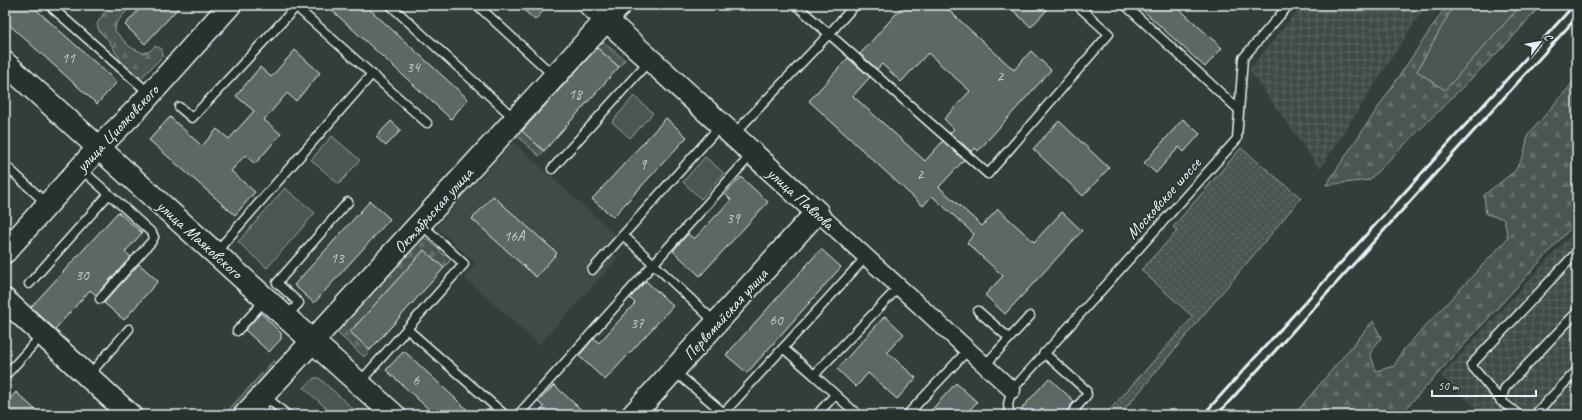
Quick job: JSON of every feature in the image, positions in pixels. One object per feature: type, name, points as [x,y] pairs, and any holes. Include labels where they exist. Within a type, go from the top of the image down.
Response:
[{"type":"street","name":"улица Циолковского","points":[[5,252],[99,147],[150,94],[230,5]]},
{"type":"street","name":"улица Павлова","points":[[590,5],[613,13],[650,60],[1012,390]]},
{"type":"street","name":"Октябрьская улица","points":[[245,415],[613,13]]},
{"type":"street","name":"улица Маяковского","points":[[5,63],[394,415]]},
{"type":"street","name":"Первомайская улица","points":[[633,415],[817,212]]},
{"type":"street","points":[[5,300],[130,415]]},
{"type":"lane","points":[[49,5],[150,94]]},
{"type":"lane","points":[[390,5],[515,119]]},
{"type":"lane","points":[[477,5],[554,76]]},
{"type":"lane","points":[[796,5],[988,174],[1109,34],[1077,5]]},
{"type":"lane","points":[[592,270],[623,235],[727,130],[829,34],[856,5]]},
{"type":"lane","points":[[1125,5],[1239,110]]},
{"type":"lane","name":"Московское шоссе","points":[[1012,390],[1237,139],[1243,58],[1288,5]]},
{"type":"lane","points":[[179,107],[192,118],[295,6],[427,124]]},
{"type":"lane","points":[[552,169],[650,60]]},
{"type":"lane","points":[[216,253],[372,74]]},
{"type":"lane","points":[[518,415],[752,154]]},
{"type":"lane","points":[[5,165],[48,204]]},
{"type":"lane","points":[[80,168],[152,233],[154,237],[100,299]]},
{"type":"lane","points":[[29,284],[109,194]]},
{"type":"lane","points":[[286,317],[298,303],[276,283],[348,202]]},
{"type":"lane","points":[[359,382],[464,264],[421,224]]},
{"type":"lane","points":[[623,235],[716,323]]},
{"type":"lane","points":[[1519,415],[1501,401],[1471,365],[1577,252]]},
{"type":"lane","points":[[674,370],[723,414],[866,257]]},
{"type":"lane","points":[[814,375],[899,287]]},
{"type":"lane","points":[[237,331],[266,298]]},
{"type":"lane","points":[[978,311],[1009,338]]},
{"type":"lane","points":[[1501,401],[1505,388],[1577,312]]},
{"type":"lane","points":[[985,365],[1030,316]]},
{"type":"lane","points":[[88,377],[129,329]]},
{"type":"lane","points":[[406,329],[505,415]]},
{"type":"lane","points":[[5,376],[42,335]]},
{"type":"lane","points":[[783,348],[858,415]]},
{"type":"lane","points":[[907,415],[968,350]]},
{"type":"lane","points":[[1044,353],[1087,392],[1087,395],[1070,415]]},
{"type":"lane","points":[[1538,415],[1538,412],[1577,370]]},
{"type":"lane","points":[[1012,390],[1008,404],[1009,412],[1012,415]]},
{"type":"lane","points":[[263,395],[287,415]]},
{"type":"lane","points":[[820,411],[835,395]]},
{"type":"shaded area","points":[[1302,5],[1426,5],[1320,169],[1249,70]]},
{"type":"shaded area","points":[[513,142],[617,236],[607,248],[618,258],[539,345],[464,277],[476,263],[436,227]]},
{"type":"shaded area","points":[[1577,228],[1577,400],[1564,415],[1484,415],[1441,376]]},
{"type":"green space","points":[[109,5],[132,5],[116,23],[115,31],[130,47],[143,53],[150,51],[155,46],[162,49],[163,56],[142,77],[135,76],[124,66],[109,41],[99,31],[97,24]]},
{"type":"green space","points":[[1447,5],[1454,5],[1417,71],[1445,90],[1521,5],[1541,5],[1512,38],[1369,180],[1326,185]]},
{"type":"green space","points":[[1454,5],[1521,5],[1445,90],[1417,71]]},
{"type":"green space","points":[[599,39],[625,60],[619,67],[597,48],[523,131],[544,151],[539,156],[513,132]]},
{"type":"green space","points":[[1577,78],[1577,221],[1400,415],[1294,415],[1373,321],[1381,338],[1370,353],[1376,371],[1394,366],[1404,349],[1508,238],[1504,219],[1486,214],[1484,195],[1515,171],[1524,154],[1528,135]]},
{"type":"green space","points":[[634,96],[653,113],[630,138],[612,122]]},
{"type":"green space","points":[[332,136],[360,160],[339,184],[311,160]]},
{"type":"green space","points":[[1241,148],[1301,198],[1120,415],[1112,415],[1108,412],[1193,317],[1141,270],[1177,231],[1173,227]]},
{"type":"green space","points":[[705,157],[724,173],[701,199],[683,182]]},
{"type":"green space","points":[[285,188],[315,213],[267,268],[238,242]]},
{"type":"green space","points":[[421,236],[430,241],[450,261],[364,357],[333,329]]},
{"type":"green space","points":[[274,360],[276,370],[236,415],[224,415]]},
{"type":"green space","points":[[314,378],[319,378],[360,415],[334,415],[304,388]]},
{"type":"building","points":[[5,5],[31,5],[117,82],[97,104],[5,21]]},
{"type":"building","points":[[143,5],[181,5],[145,44],[125,25]]},
{"type":"building","points":[[326,5],[365,5],[468,99],[451,119]]},
{"type":"building","points":[[518,5],[549,5],[535,20]]},
{"type":"building","points":[[904,5],[943,5],[1014,70],[1031,51],[1051,70],[978,151],[975,148],[972,152],[950,133],[954,129],[944,119],[970,91],[928,53],[901,82],[882,64],[877,69],[860,54]]},
{"type":"building","points":[[1007,5],[1041,5],[1047,10],[1031,27]]},
{"type":"building","points":[[1137,5],[1175,5],[1222,48],[1205,67]]},
{"type":"building","points":[[597,48],[619,67],[544,151],[522,131]]},
{"type":"building","points":[[295,50],[320,73],[296,101],[287,93],[264,120],[281,134],[255,164],[245,155],[231,171],[255,192],[235,215],[149,140],[170,117],[202,146],[217,129],[229,139],[254,111],[236,96],[260,67],[271,77]]},
{"type":"building","points":[[848,58],[870,77],[853,96],[925,161],[943,141],[964,160],[939,187],[982,226],[998,209],[1034,242],[1062,212],[1082,231],[1005,314],[985,295],[1003,276],[967,243],[974,234],[932,196],[923,206],[809,101]]},
{"type":"building","points":[[666,118],[687,137],[613,217],[592,199]]},
{"type":"building","points":[[1183,119],[1200,134],[1184,152],[1179,147],[1156,173],[1144,163]]},
{"type":"building","points":[[391,121],[401,130],[386,146],[376,137]]},
{"type":"building","points":[[1059,121],[1109,168],[1083,196],[1033,149]]},
{"type":"building","points":[[741,177],[768,202],[700,276],[673,251],[688,234],[694,239],[731,200],[725,194]]},
{"type":"building","points":[[493,196],[557,253],[536,277],[472,219]]},
{"type":"building","points":[[370,201],[390,219],[314,303],[294,285]]},
{"type":"building","points":[[118,212],[142,233],[125,252],[131,257],[96,295],[90,290],[55,329],[31,307]]},
{"type":"building","points":[[821,249],[841,267],[747,373],[726,355]]},
{"type":"building","points":[[424,250],[444,268],[370,350],[350,332]]},
{"type":"building","points":[[139,264],[158,281],[124,320],[104,303]]},
{"type":"building","points":[[646,281],[673,306],[605,380],[579,356],[594,338],[599,343],[635,303],[630,298]]},
{"type":"building","points":[[261,313],[281,333],[281,339],[269,352],[245,330]]},
{"type":"building","points":[[885,316],[904,334],[887,352],[916,378],[897,399],[868,373],[856,387],[837,369]]},
{"type":"building","points":[[404,351],[473,415],[435,415],[386,370]]},
{"type":"building","points":[[1049,378],[1074,401],[1065,415],[1030,415],[1022,408]]},
{"type":"building","points":[[956,383],[977,402],[965,415],[927,415]]},
{"type":"building","points":[[554,385],[587,415],[537,415],[544,407],[538,402]]},
{"type":"building","points":[[16,392],[41,415],[5,415],[5,404]]},
{"type":"railway","points":[[1203,415],[1574,5]]},
{"type":"railway","points":[[1217,415],[1577,17]]}]
